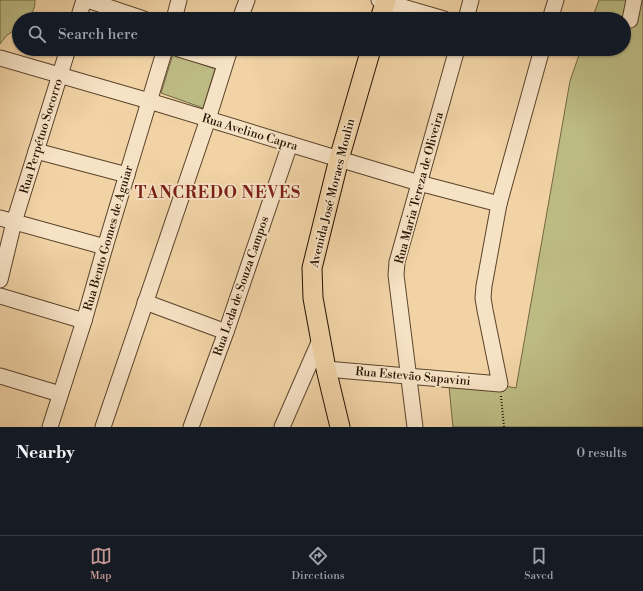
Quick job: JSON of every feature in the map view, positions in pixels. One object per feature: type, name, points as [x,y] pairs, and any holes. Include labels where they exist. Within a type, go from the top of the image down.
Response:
[{"type":"main road","name":"Avenida José Moraes Moulin","points":[[340,427],[320,340],[313,298],[312,268],[339,159],[369,56]]},
{"type":"street","points":[[80,12],[84,0]]},
{"type":"street","points":[[87,0],[123,12]]},
{"type":"street","points":[[176,12],[179,0]]},
{"type":"street","points":[[243,12],[247,0]]},
{"type":"street","points":[[468,12],[471,0]]},
{"type":"street","points":[[552,12],[556,0]]},
{"type":"street","points":[[631,15],[634,0]]},
{"type":"street","points":[[383,5],[414,12]]},
{"type":"street","name":"Rua Perpétuo Socorro","points":[[0,280],[7,220],[36,151],[66,56]]},
{"type":"street","name":"Rua Bento Gomes de Aguiar","points":[[50,427],[84,321],[162,56]]},
{"type":"street","points":[[202,56],[225,63]]},
{"type":"street","points":[[103,427],[208,119],[228,56]]},
{"type":"street","name":"Rua Maria Tereza de Oliveira","points":[[415,427],[396,275],[397,262],[455,56]]},
{"type":"street","points":[[500,384],[483,298],[484,286],[499,204],[540,56]]},
{"type":"street","name":"Rua Avelino Capra","points":[[0,58],[419,183],[499,204]]},
{"type":"street","name":"Rua Leda de Souza Campos","points":[[191,427],[226,332],[290,144]]},
{"type":"street","points":[[36,151],[127,175]]},
{"type":"street","points":[[7,220],[105,247]]},
{"type":"street","points":[[0,296],[84,321]]},
{"type":"street","points":[[145,302],[226,332]]},
{"type":"street","points":[[282,427],[320,340]]},
{"type":"street","name":"Rua Estevão Sapavini","points":[[326,369],[500,384]]},
{"type":"street","points":[[0,376],[60,394]]},
{"type":"path","points":[[500,384],[504,427]]},
{"type":"shaded area","points":[[0,0],[35,0],[33,12],[12,12],[12,32],[6,36],[0,44]]},
{"type":"shaded area","points":[[599,0],[643,0],[643,427],[453,427],[448,376],[516,388],[570,81],[579,56],[631,56],[631,12],[595,12]]},
{"type":"shaded area","points":[[172,56],[179,56],[215,69],[203,108],[161,93]]},
{"type":"district","name":"TANCREDO NEVES","points":[[218,192]]}]
